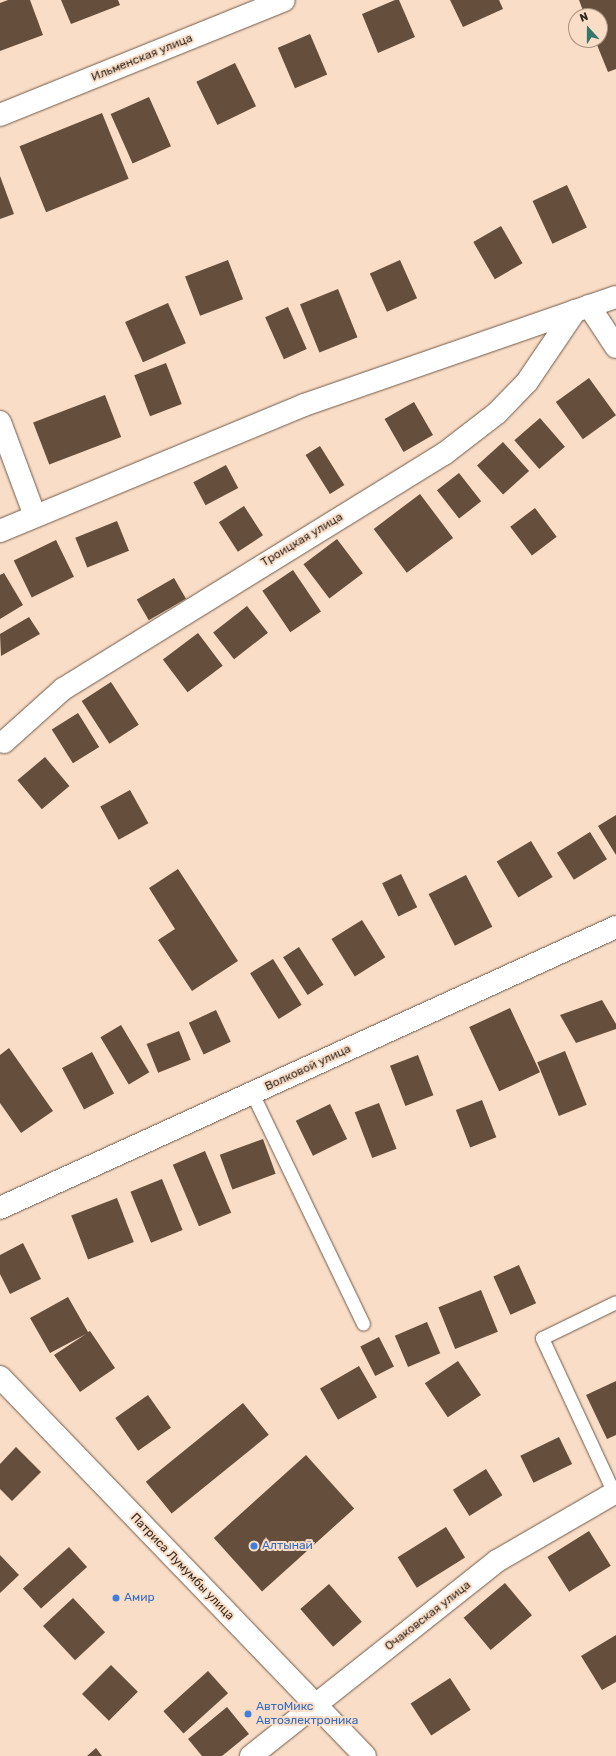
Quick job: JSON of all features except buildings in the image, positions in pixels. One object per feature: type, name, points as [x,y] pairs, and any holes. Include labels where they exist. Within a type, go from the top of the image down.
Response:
[{"type":"street","name":"Ильменская улица","points":[[0,115],[284,0]]},
{"type":"street","points":[[0,531],[304,405],[616,297]]},
{"type":"street","points":[[582,309],[616,347]]},
{"type":"street","name":"Троицкая улица","points":[[4,742],[63,690],[444,454],[497,413],[527,382],[582,309]]},
{"type":"street","points":[[0,422],[35,516]]},
{"type":"street","name":"Волковой улица","points":[[0,1208],[616,927]]},
{"type":"street","name":"Патриса Лумумбы улица","points":[[0,1377],[314,1705],[365,1756]]},
{"type":"street","name":"Очаковская улица","points":[[251,1756],[497,1561],[615,1492]]},
{"type":"lane","points":[[252,1093],[363,1324]]},
{"type":"lane","points":[[615,1492],[542,1338],[616,1302]]},
{"type":"place","name":"Алтынай","points":[[254,1546]]},
{"type":"place","name":"Амир","points":[[116,1598]]},
{"type":"place","name":"АвтоМикс Автоэлектроника","points":[[248,1714]]}]
